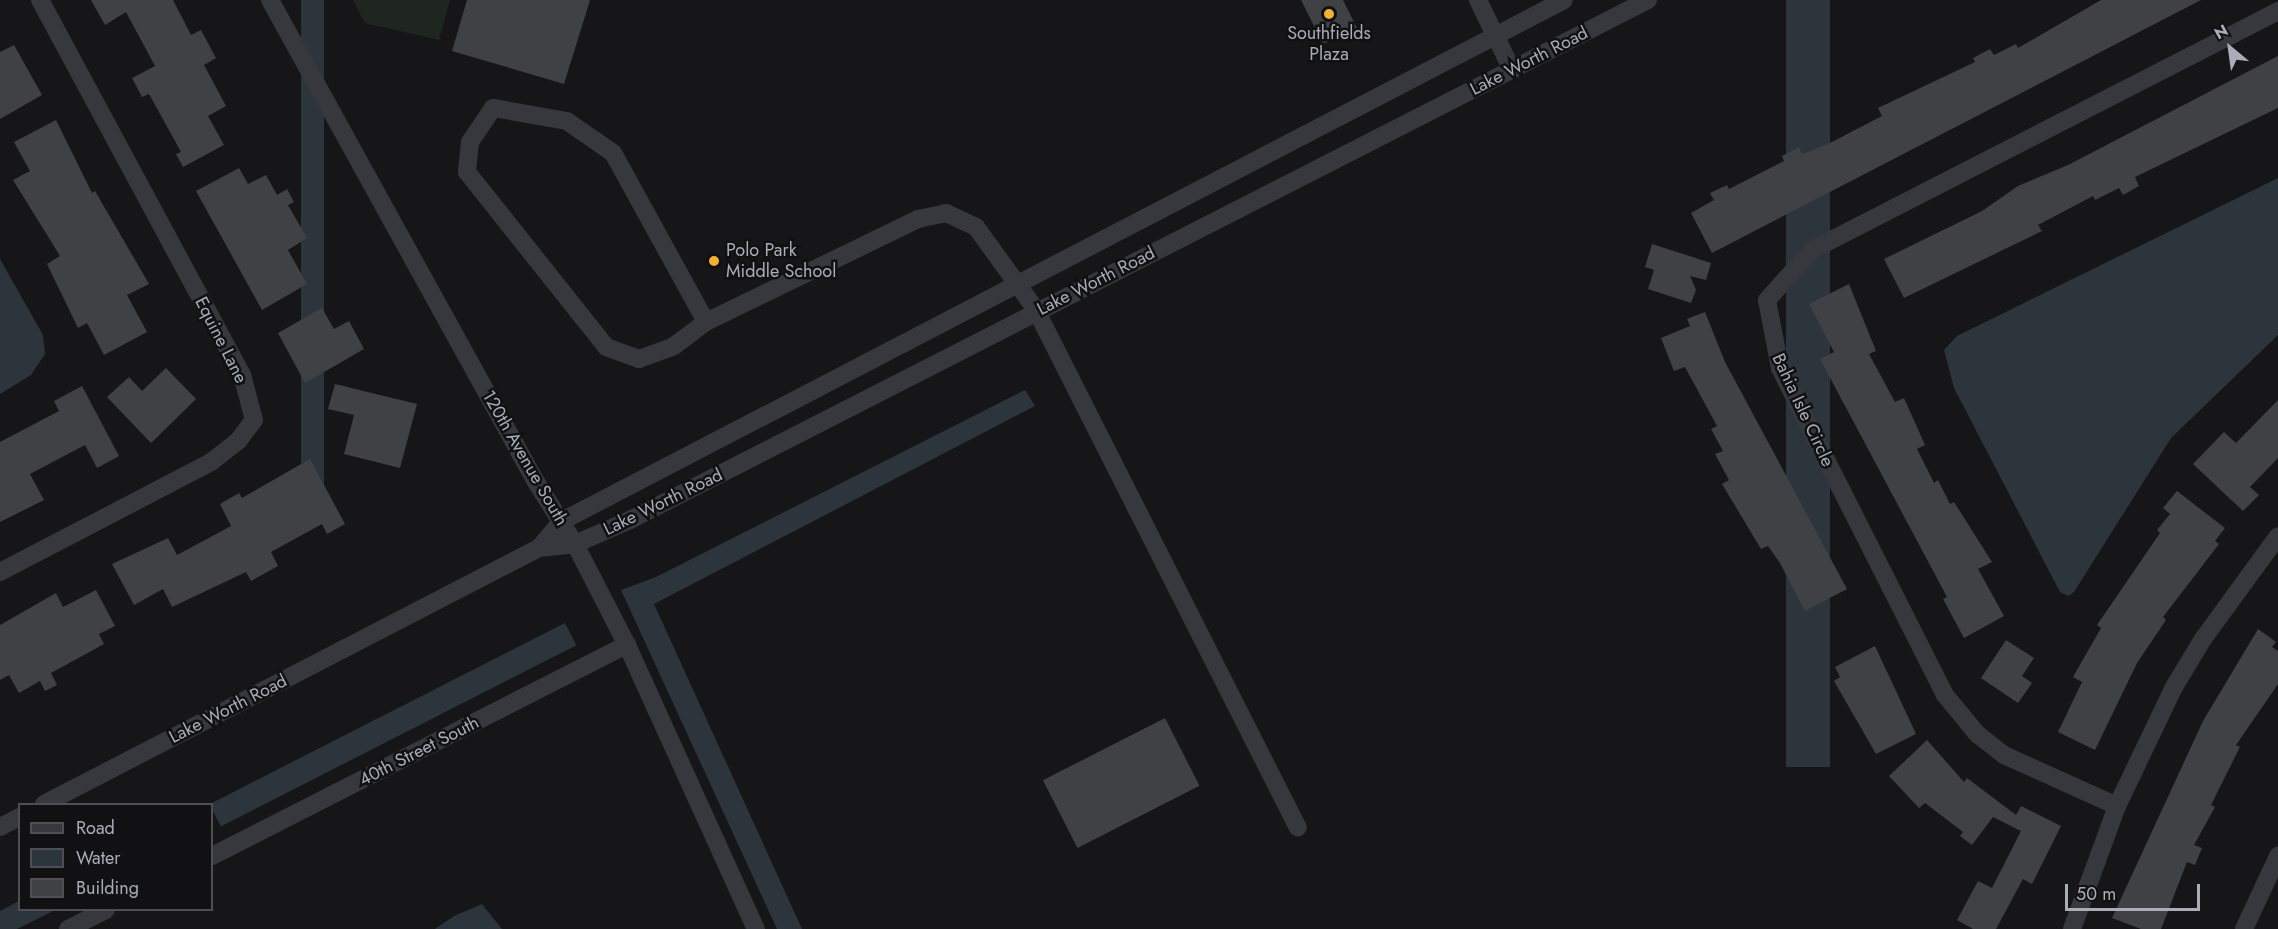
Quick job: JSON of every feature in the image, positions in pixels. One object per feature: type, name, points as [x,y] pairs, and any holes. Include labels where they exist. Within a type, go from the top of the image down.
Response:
[{"type":"street","name":"Equine Lane","points":[[0,572],[211,462],[238,441],[254,420],[242,375],[40,0]]},
{"type":"street","name":"120th Avenue South","points":[[270,0],[575,544],[627,645],[756,929]]},
{"type":"street","points":[[1478,0],[1512,70]]},
{"type":"street","name":"Lake Worth Road","points":[[539,548],[562,521],[1564,0]]},
{"type":"street","name":"Lake Worth Road","points":[[46,803],[539,548],[575,544],[1648,0]]},
{"type":"street","name":"Bahia Isle Circle","points":[[2117,806],[2004,755],[1978,735],[1945,695],[1780,369],[1767,300],[1812,250],[2278,11]]},
{"type":"street","points":[[706,322],[613,153],[567,121],[494,108],[470,142],[467,172],[606,347],[639,359],[675,346],[706,322],[918,219],[946,213],[976,227],[1020,282],[1036,310],[1298,828]]},
{"type":"street","points":[[2072,929],[2117,806],[2174,687],[2272,557],[2278,536]]},
{"type":"street","name":"40th Street South","points":[[213,855],[627,645]]},
{"type":"street","points":[[0,827],[18,818]]},
{"type":"street","points":[[2244,929],[2278,856]]},
{"type":"street","points":[[68,929],[102,911]]},
{"type":"shaded area","points":[[353,0],[450,0],[439,40],[365,23]]},
{"type":"water","points":[[301,0],[324,0],[324,518],[301,518]]},
{"type":"water","points":[[1786,0],[1830,0],[1830,767],[1786,767]]},
{"type":"water","points":[[2278,178],[2278,335],[2171,438],[2074,592],[2068,596],[2060,592],[1954,388],[1944,350],[1957,336]]},
{"type":"water","points":[[0,259],[43,335],[45,354],[31,375],[0,394]]},
{"type":"water","points":[[1025,390],[1035,406],[654,604],[802,929],[777,929],[621,590],[656,577]]},
{"type":"water","points":[[565,623],[576,645],[221,826],[213,811],[212,803]]},
{"type":"water","points":[[18,902],[18,911],[53,911],[17,929],[0,929],[0,911]]},
{"type":"water","points":[[482,904],[502,929],[435,929],[454,916]]},
{"type":"building","points":[[91,0],[173,0],[191,35],[201,30],[216,58],[204,65],[226,106],[208,116],[224,145],[183,167],[176,154],[181,152],[149,94],[142,97],[132,78],[155,66],[126,12],[105,25]]},
{"type":"building","points":[[467,0],[590,0],[564,84],[452,51]]},
{"type":"building","name":"Southfields Plaza","points":[[1301,0],[1343,0],[1357,28],[1323,44]]},
{"type":"building","points":[[2101,0],[2201,0],[1712,253],[1691,213],[1714,200],[1710,193],[1727,185],[1729,189],[1784,161],[1782,156],[1799,147],[1802,154],[1826,145],[1882,116],[1878,108],[1975,62],[1973,58],[1990,49],[1994,55],[2016,44],[2018,48]]},
{"type":"building","points":[[14,45],[42,95],[0,119],[0,52]]},
{"type":"building","points":[[2278,56],[2278,108],[2135,177],[2139,186],[2123,195],[2119,188],[2095,200],[2093,196],[2038,225],[2042,231],[1904,298],[1884,259],[1982,211],[2018,186],[2068,165]]},
{"type":"building","points":[[56,120],[92,193],[95,191],[149,284],[127,295],[147,332],[104,355],[87,323],[78,328],[47,264],[60,256],[13,180],[30,171],[14,142]]},
{"type":"building","points":[[239,168],[248,184],[266,175],[277,195],[287,189],[294,202],[288,205],[307,238],[288,250],[307,284],[262,310],[196,191]]},
{"type":"building","points":[[1652,244],[1711,263],[1706,280],[1690,276],[1696,290],[1691,303],[1648,289],[1654,270],[1645,267]]},
{"type":"building","points":[[1849,284],[1876,351],[1869,354],[1895,402],[1904,398],[1925,445],[1917,449],[1934,483],[1938,480],[1950,504],[1954,502],[1992,562],[1978,569],[2004,616],[1964,638],[1943,599],[1947,597],[1820,359],[1834,352],[1809,304]]},
{"type":"building","points":[[322,308],[334,329],[349,321],[364,349],[305,383],[278,333]]},
{"type":"building","points":[[1705,312],[1725,362],[1847,589],[1805,611],[1780,563],[1768,546],[1761,549],[1722,484],[1729,480],[1715,454],[1723,451],[1711,429],[1717,426],[1685,367],[1674,371],[1661,338],[1690,326],[1687,319]]},
{"type":"building","points":[[166,368],[196,399],[151,443],[107,397],[129,377],[142,391]]},
{"type":"building","points":[[335,384],[417,404],[400,468],[344,454],[354,415],[328,409]]},
{"type":"building","points":[[82,386],[119,456],[97,468],[85,445],[30,474],[44,500],[0,522],[0,442],[59,411],[54,401]]},
{"type":"building","points":[[2278,400],[2278,458],[2250,487],[2259,495],[2243,511],[2193,464],[2224,432],[2236,443]]},
{"type":"building","points":[[310,459],[345,524],[327,534],[322,524],[271,552],[278,566],[251,581],[246,572],[172,607],[163,589],[134,605],[112,564],[168,538],[177,555],[231,526],[220,504],[239,493],[242,498]]},
{"type":"building","points":[[2177,491],[2225,528],[2215,541],[2219,544],[2163,617],[2166,620],[2137,663],[2095,750],[2058,732],[2082,682],[2073,677],[2101,628],[2097,625],[2160,533],[2157,530],[2170,514],[2163,508]]},
{"type":"building","points":[[96,590],[115,626],[99,634],[104,644],[51,673],[57,685],[45,691],[40,681],[19,693],[9,675],[0,680],[0,625],[56,593],[63,607]]},
{"type":"building","points":[[2258,629],[2276,642],[2272,647],[2278,651],[2278,684],[2236,745],[2240,747],[2211,805],[2215,807],[2194,845],[2202,848],[2195,865],[2187,862],[2161,929],[2141,929],[2112,918],[2203,721]]},
{"type":"building","points":[[2006,640],[2034,658],[2022,676],[2032,683],[2018,703],[1981,678]]},
{"type":"building","points":[[1875,646],[1916,734],[1876,754],[1834,681],[1840,677],[1835,667]]},
{"type":"building","points":[[1165,718],[1200,786],[1077,848],[1043,780]]},
{"type":"building","points":[[1927,740],[1964,782],[1967,778],[2016,815],[2021,806],[2061,826],[2032,884],[2023,879],[1996,929],[1973,929],[1957,920],[1978,881],[1992,888],[2021,831],[1993,817],[1972,845],[1960,836],[1963,832],[1925,803],[1919,808],[1889,776]]},
{"type":"place","name":"Southfields Plaza","points":[[1329,14]]},
{"type":"place","name":"Polo Park Middle School","points":[[714,261]]}]
